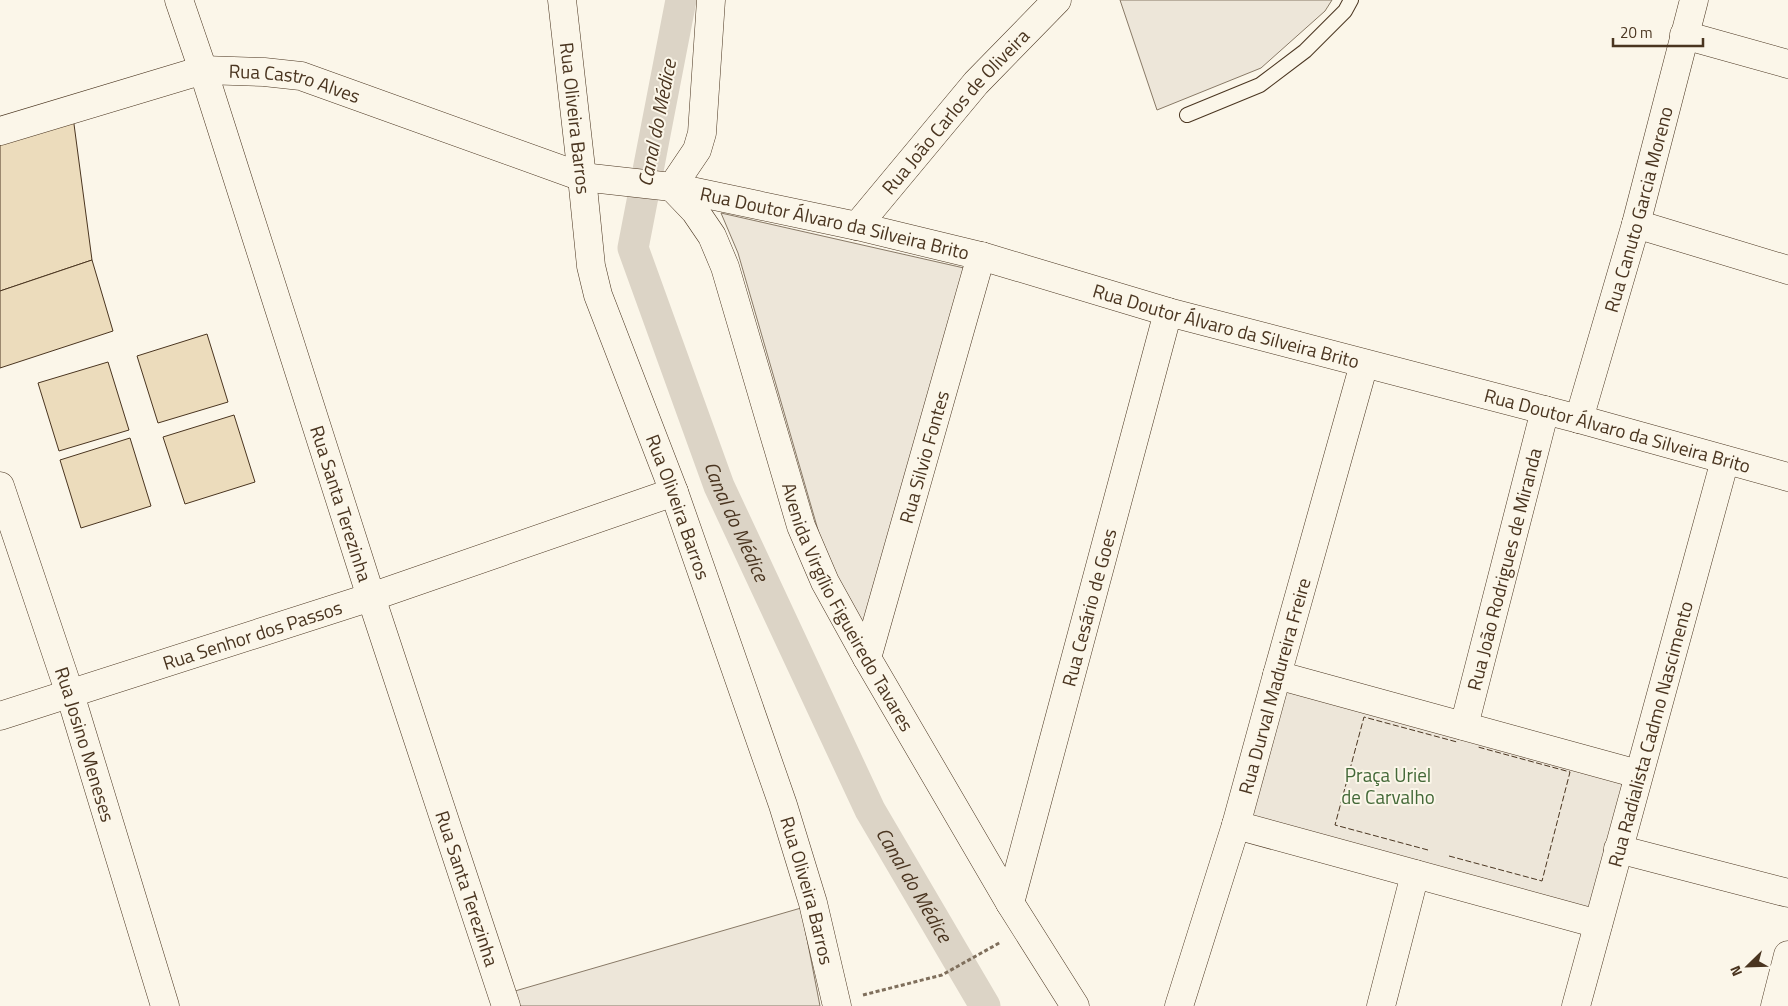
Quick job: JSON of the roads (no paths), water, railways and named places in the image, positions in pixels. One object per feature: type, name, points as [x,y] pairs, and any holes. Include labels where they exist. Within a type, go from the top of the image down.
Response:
[{"type":"street","name":"Rua Santa Terezinha","points":[[179,0],[371,597],[506,1006]]},
{"type":"street","name":"Rua Oliveira Barros","points":[[562,0],[588,178],[591,266],[598,295],[674,492],[783,805],[813,903],[836,1004]]},
{"type":"street","points":[[667,187],[697,150],[702,133],[711,0]]},
{"type":"street","name":"Rua João Carlos de Oliveira","points":[[857,226],[976,83],[1057,0]]},
{"type":"street","name":"Rua Canuto Garcia Moreno","points":[[1579,419],[1636,224],[1694,0]]},
{"type":"street","points":[[1684,35],[1788,64]]},
{"type":"street","name":"Rua Castro Alves","points":[[0,130],[203,70],[264,72],[301,76],[588,178],[667,187]]},
{"type":"street","name":"Rua Doutor Álvaro da Silveira Brito","points":[[667,187],[857,226],[981,256],[1168,312],[1579,419],[1788,477]]},
{"type":"street","name":"Avenida Virgílio Figueiredo Tavares","points":[[667,187],[695,210],[708,230],[725,267],[801,526],[825,582],[867,658],[1010,903],[1075,1006]]},
{"type":"street","points":[[1636,224],[1788,270]]},
{"type":"street","name":"Rua Silvio Fontes","points":[[867,658],[981,256]]},
{"type":"street","name":"Rua Cesário de Goes","points":[[1010,903],[1168,312]]},
{"type":"street","name":"Rua Durval Madureira Freire","points":[[1180,1006],[1236,825],[1276,675],[1364,364]]},
{"type":"street","name":"Rua João Rodrigues de Miranda","points":[[1464,726],[1545,410]]},
{"type":"street","name":"Rua Radialista Cadmo Nascimento","points":[[1576,1006],[1725,460]]},
{"type":"street","name":"Rua Josino Meneses","points":[[0,486],[70,694],[165,1006]]},
{"type":"street","name":"Rua Senhor dos Passos","points":[[0,716],[371,597],[674,492]]},
{"type":"street","points":[[1276,675],[1638,774]]},
{"type":"street","points":[[1236,825],[1598,924]]},
{"type":"street","points":[[1618,850],[1788,893]]},
{"type":"street","points":[[1381,1006],[1415,874]]},
{"type":"street","points":[[1775,1006],[1788,955]]},
{"type":"lane","points":[[1187,115],[1260,84],[1305,51],[1345,11],[1351,0]]},
{"type":"waterway","name":"Canal do Médice","points":[[681,0],[633,248],[719,486],[870,810],[985,1006]]},
{"type":"park label","name":"Praça Uriel de Carvalho","points":[[1388,786]]}]
